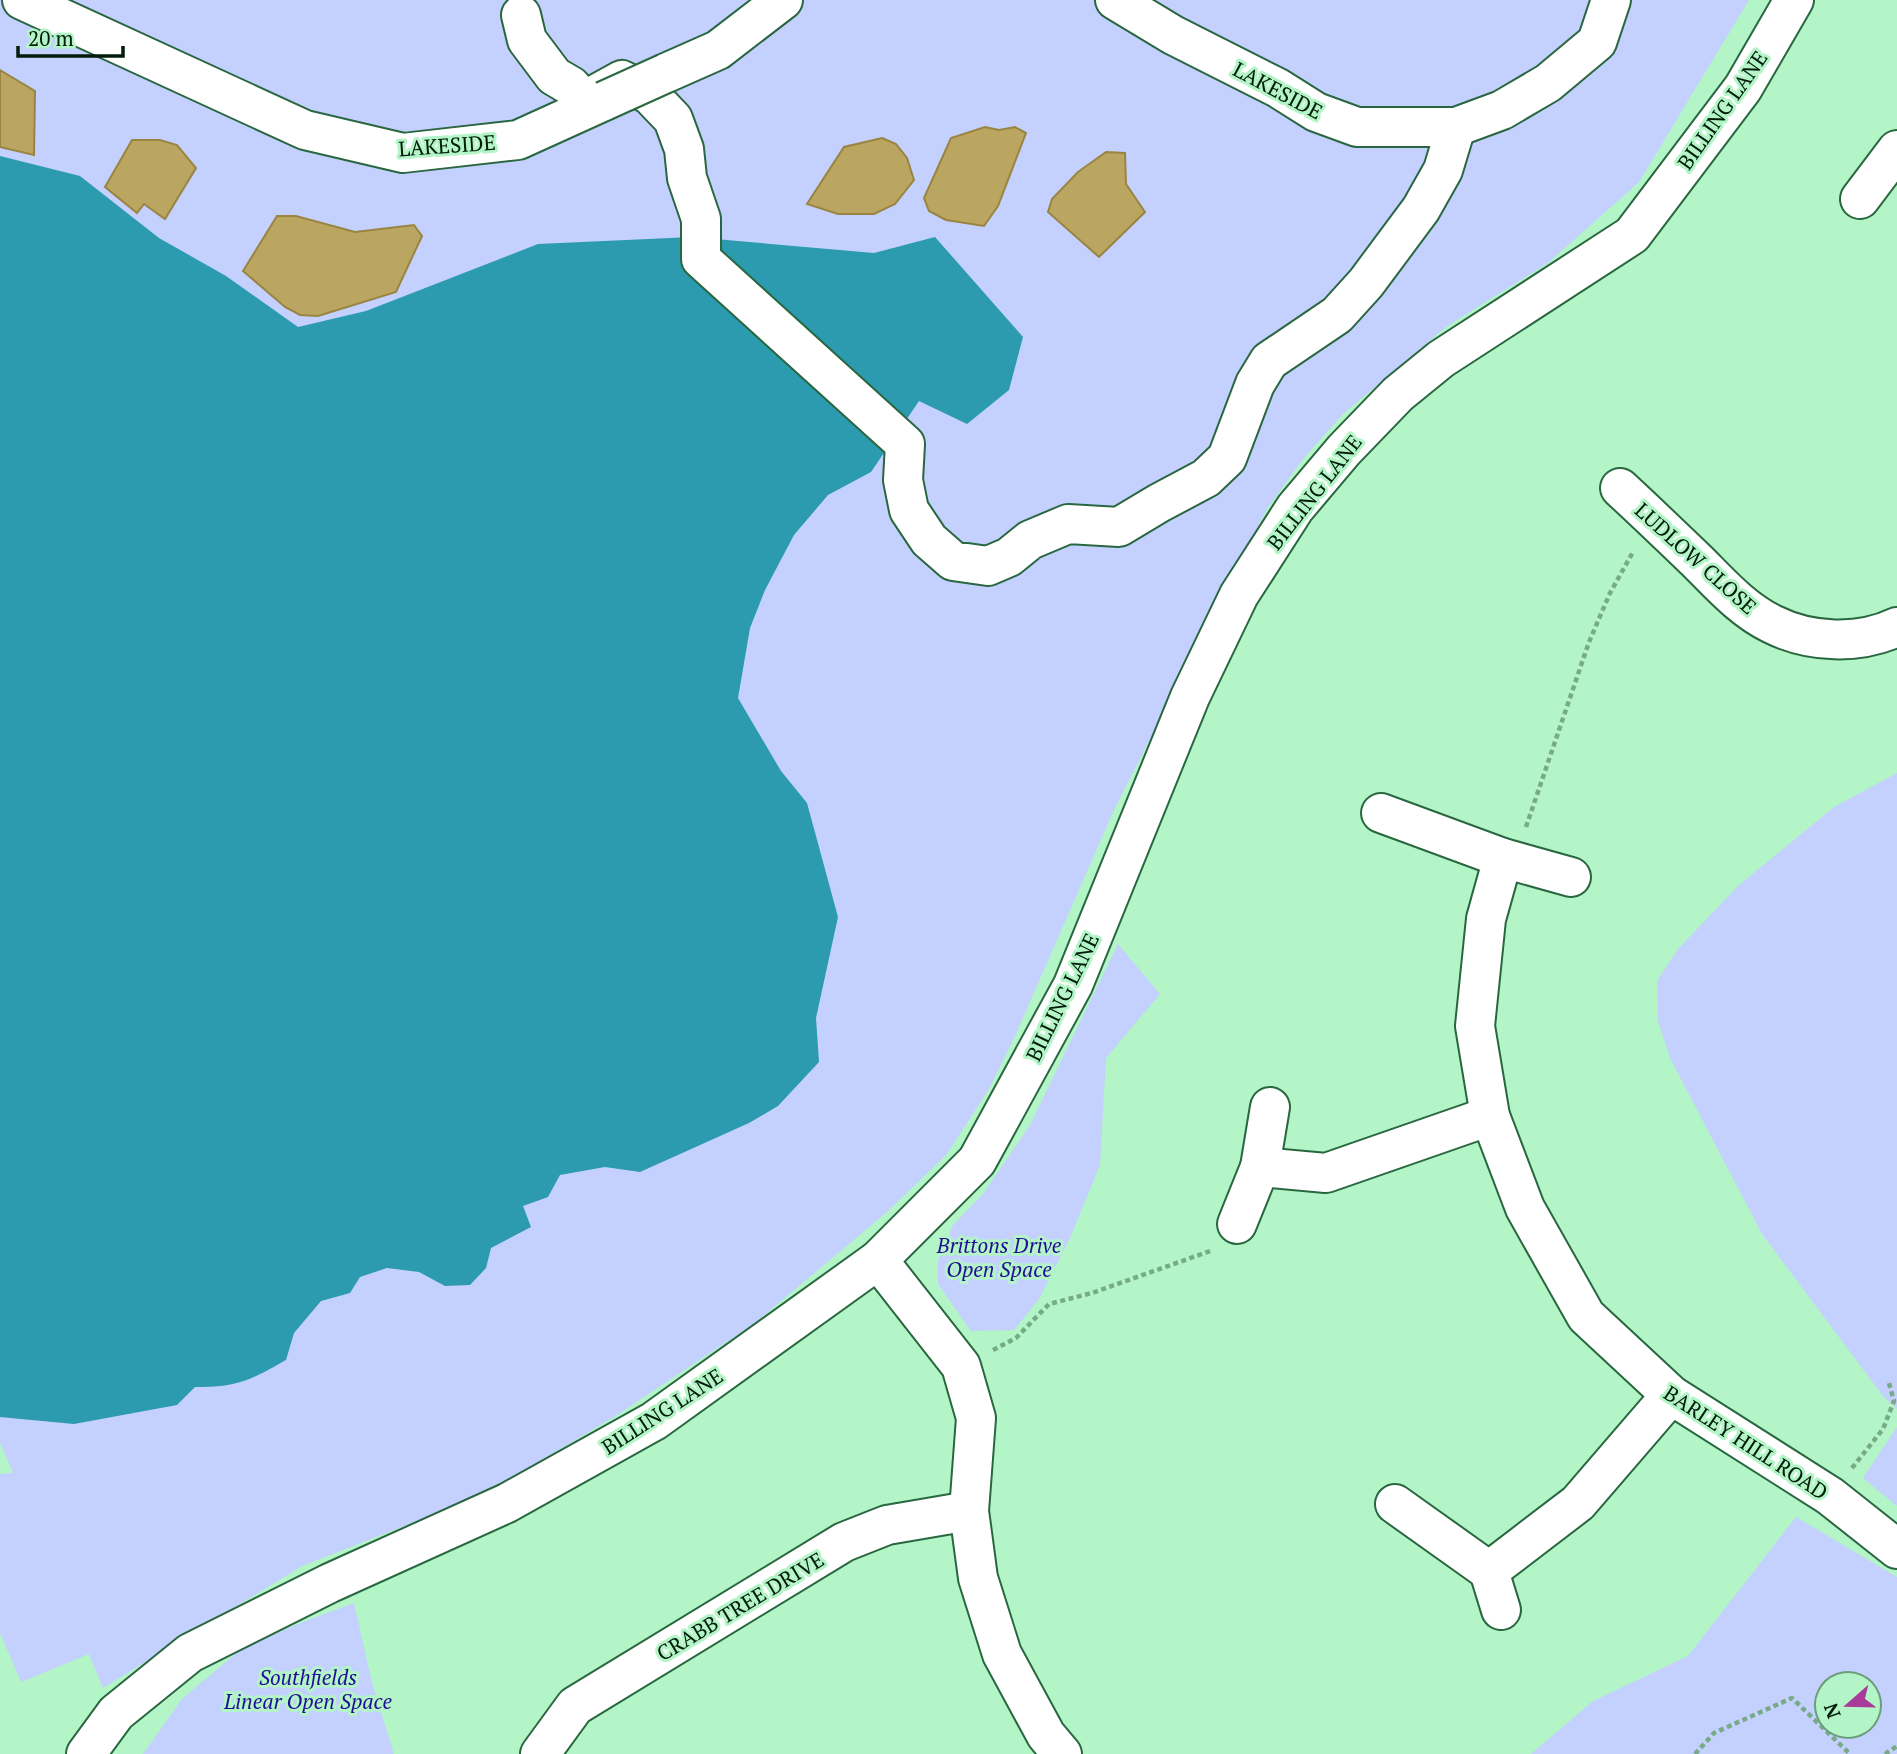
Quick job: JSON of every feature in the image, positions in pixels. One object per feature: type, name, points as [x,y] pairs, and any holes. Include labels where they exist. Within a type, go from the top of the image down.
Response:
[{"type":"street","name":"LAKESIDE","points":[[22,0],[305,130],[403,153],[517,140],[718,50],[783,0]]},
{"type":"street","name":"LAKESIDE","points":[[1115,0],[1173,35],[1278,88],[1316,112],[1357,127],[1456,127],[1503,110],[1548,83],[1597,43],[1611,0]]},
{"type":"street","name":"BILLING LANE","points":[[86,1754],[116,1713],[190,1653],[330,1583],[508,1503],[654,1421],[878,1260],[977,1161],[1073,985],[1190,697],[1239,594],[1295,508],[1344,450],[1398,394],[1441,359],[1632,235],[1742,88],[1794,0]]},
{"type":"street","points":[[521,15],[527,40],[554,76],[571,86],[584,101],[622,80],[650,95],[673,119],[684,149],[687,178],[701,219],[701,259],[905,444],[903,480],[909,510],[929,540],[953,561],[988,566],[1009,557],[1030,540],[1068,524],[1119,527],[1206,478],[1227,458],[1255,384],[1269,361],[1337,315],[1366,283],[1421,209],[1443,170],[1456,127]]},
{"type":"street","points":[[1860,200],[1894,160]]},
{"type":"street","name":"LUDLOW CLOSE","points":[[1620,488],[1741,604],[1772,625],[1805,636],[1840,640],[1880,635],[1897,627]]},
{"type":"street","points":[[1381,813],[1503,858],[1571,877]]},
{"type":"street","name":"BARLEY HILL ROAD","points":[[1503,858],[1486,919],[1475,1026],[1490,1116],[1525,1208],[1586,1316],[1671,1395],[1830,1496],[1897,1549]]},
{"type":"street","points":[[1237,1224],[1260,1167],[1270,1107]]},
{"type":"street","points":[[1260,1167],[1326,1173],[1490,1116]]},
{"type":"street","points":[[878,1260],[961,1366],[976,1418],[969,1511],[978,1578],[1002,1654],[1046,1735],[1062,1754]]},
{"type":"street","points":[[1489,1571],[1578,1503],[1671,1395]]},
{"type":"street","points":[[1395,1504],[1489,1571],[1501,1609]]},
{"type":"street","name":"CRABB TREE DRIVE","points":[[540,1754],[575,1706],[844,1542],[887,1525],[969,1511]]},
{"type":"path","points":[[1503,858],[1525,831],[1589,642],[1610,593],[1651,517]]},
{"type":"path","points":[[961,1366],[1016,1338],[1049,1304],[1092,1293],[1226,1246],[1237,1224]]},
{"type":"path","points":[[1830,1496],[1883,1429],[1894,1401],[1889,1383]]},
{"type":"path","points":[[1695,1754],[1714,1733],[1792,1698],[1850,1754]]},
{"type":"path","points":[[1885,1754],[1897,1746]]},
{"type":"green space","points":[[0,0],[1749,0],[1639,182],[1548,263],[1446,327],[1343,414],[1303,459],[1267,509],[1113,812],[989,1089],[946,1155],[887,1212],[755,1323],[614,1417],[508,1480],[435,1514],[302,1566],[103,1688],[89,1654],[21,1682],[0,1633],[0,1474],[13,1473],[0,1443]]},
{"type":"green space","points":[[1897,773],[1897,1409],[1883,1396],[1762,1234],[1670,1058],[1658,1021],[1657,981],[1678,949],[1738,886],[1834,807]]},
{"type":"green space","name":"Brittons Drive Open Space","points":[[1118,944],[1160,994],[1106,1058],[1100,1165],[1070,1238],[1039,1299],[1014,1330],[971,1331],[938,1284],[938,1261],[953,1225],[983,1194],[1030,1125]]},
{"type":"green space","points":[[1897,1427],[1897,1506],[1863,1478]]},
{"type":"green space","points":[[1796,1517],[1897,1577],[1897,1754],[1531,1754],[1593,1701],[1688,1656]]},
{"type":"green space","name":"Southfields Linear Open Space","points":[[354,1603],[372,1683],[394,1754],[143,1754],[182,1699],[240,1650],[295,1625]]},
{"type":"shaded area","points":[[0,156],[80,176],[159,238],[226,276],[298,327],[366,311],[538,244],[692,237],[874,253],[935,237],[1023,337],[1009,390],[967,424],[919,401],[871,472],[828,495],[794,535],[765,590],[750,628],[738,698],[781,771],[807,803],[838,917],[816,1018],[819,1062],[778,1106],[749,1123],[640,1172],[605,1167],[560,1175],[548,1197],[523,1206],[531,1227],[491,1248],[486,1268],[470,1285],[445,1286],[419,1272],[387,1268],[360,1277],[350,1293],[321,1301],[294,1333],[286,1360],[263,1373],[233,1384],[195,1387],[177,1405],[74,1424],[0,1417]]},
{"type":"building","points":[[0,70],[35,91],[34,155],[0,147]]},
{"type":"building","points":[[985,127],[999,130],[1015,127],[1026,133],[998,206],[984,226],[946,220],[929,211],[924,198],[951,138]]},
{"type":"building","points":[[882,138],[896,144],[907,158],[914,180],[895,204],[874,214],[838,214],[807,204],[844,147]]},
{"type":"building","points":[[132,140],[160,140],[177,145],[196,168],[165,219],[144,204],[137,213],[105,187]]},
{"type":"building","points":[[1106,152],[1125,153],[1126,184],[1145,212],[1099,257],[1048,212],[1052,199],[1078,172]]},
{"type":"building","points":[[277,216],[296,216],[355,232],[414,225],[422,236],[396,292],[318,316],[300,315],[285,307],[243,271]]}]
